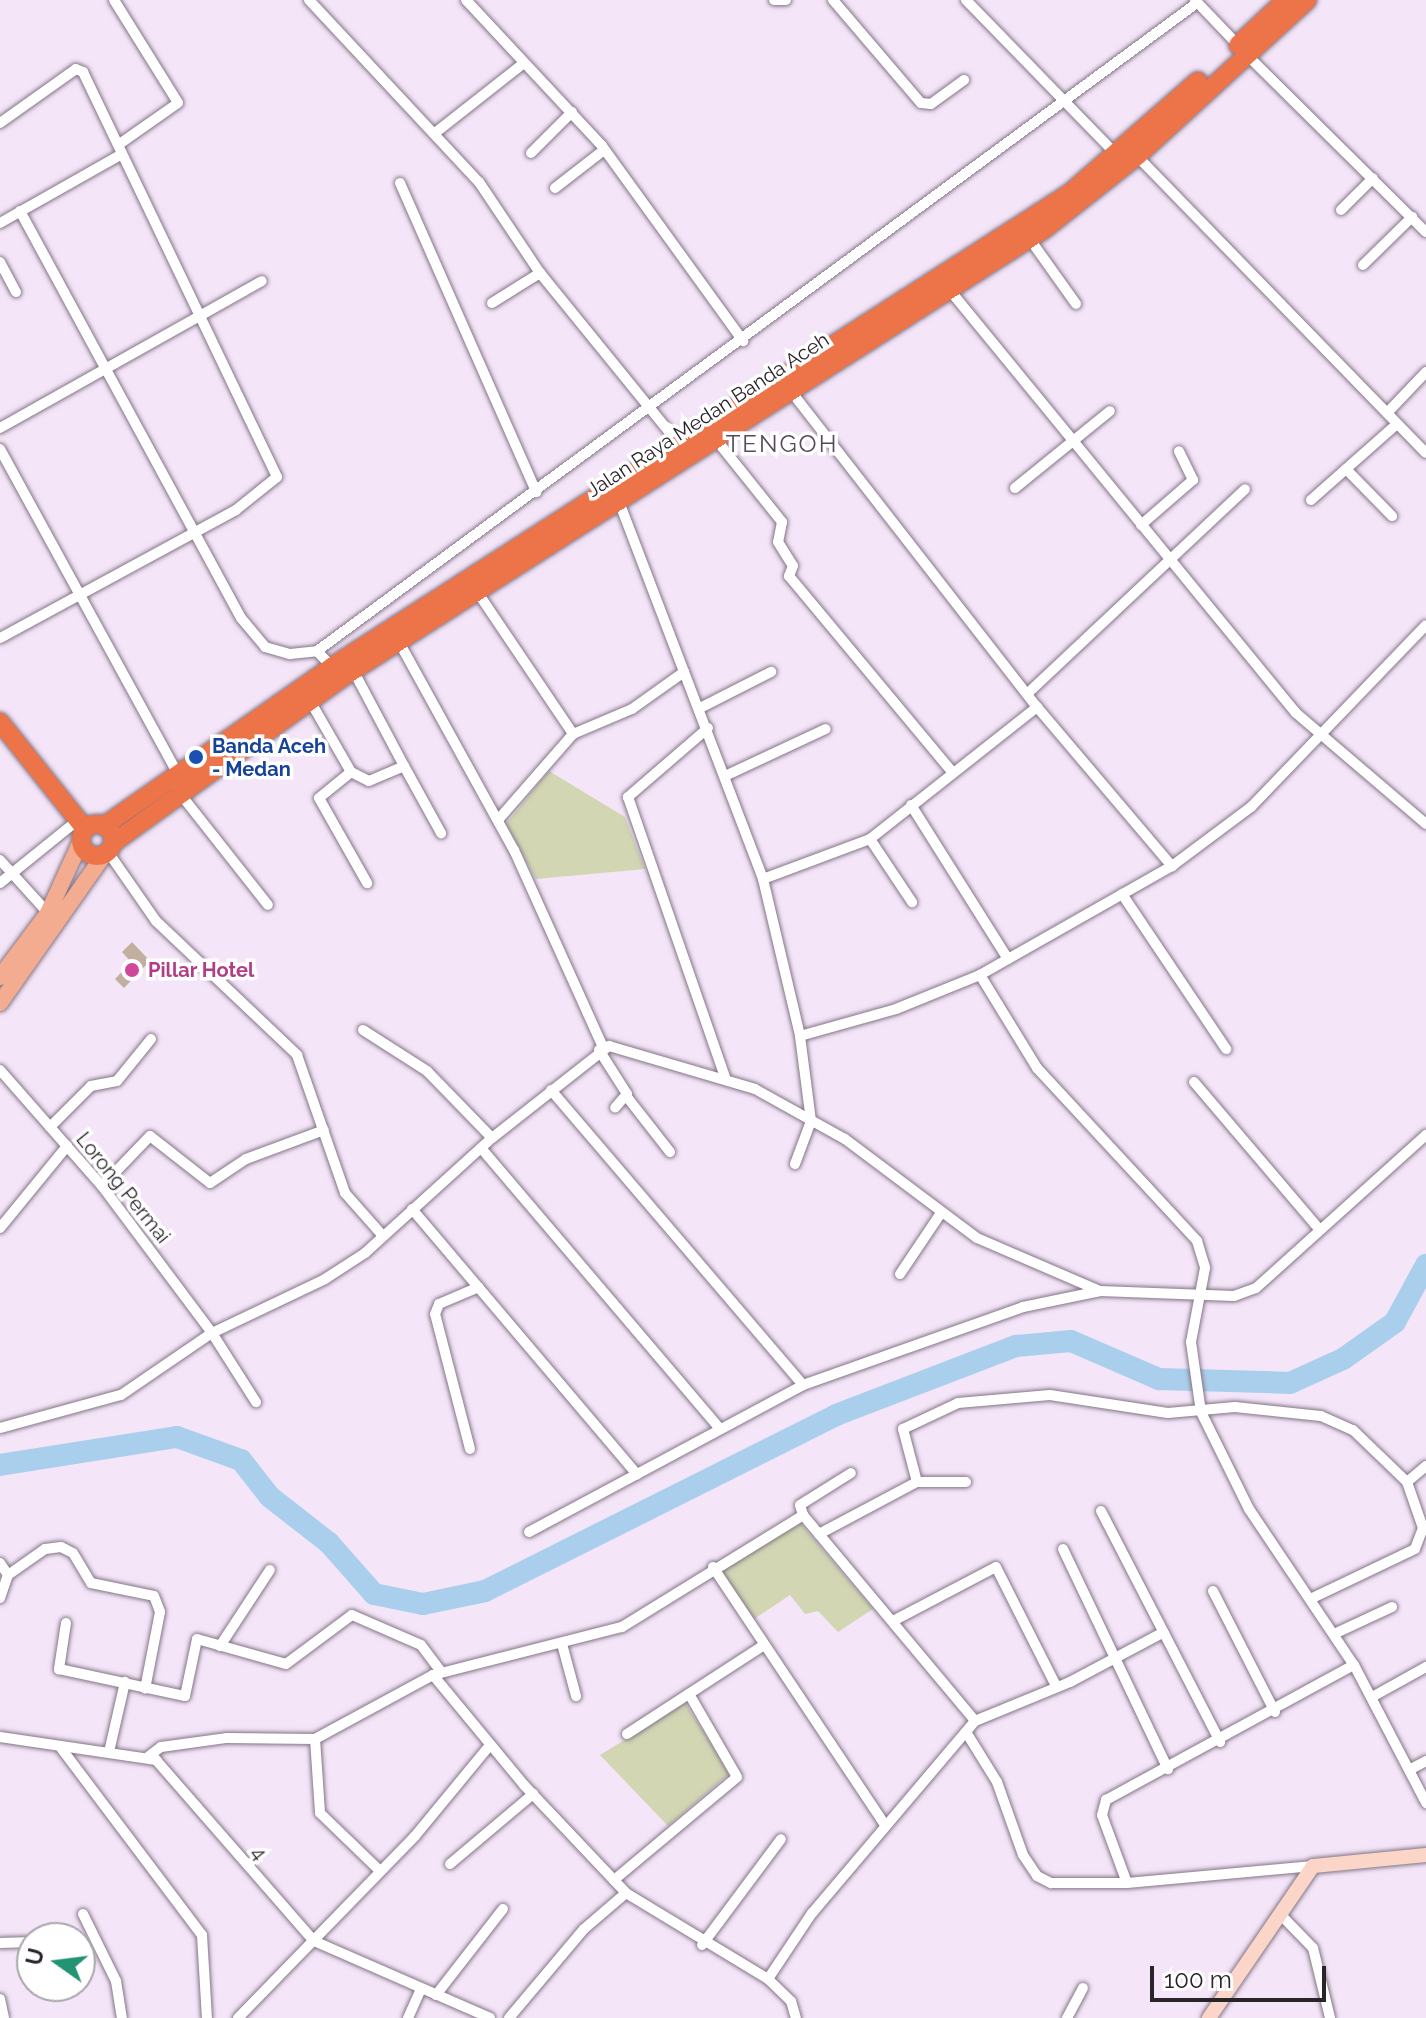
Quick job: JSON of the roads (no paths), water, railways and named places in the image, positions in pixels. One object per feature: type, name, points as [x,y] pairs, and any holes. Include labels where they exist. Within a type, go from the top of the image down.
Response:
[{"type":"highway","name":"Jalan Raya Medan Banda Aceh","points":[[104,826],[309,699],[342,672],[399,642],[789,388],[809,368],[1070,193],[1116,154],[1149,135],[1294,3]]},
{"type":"highway","name":"Jalan Raya Medan Banda Aceh","points":[[109,850],[178,782],[678,443],[1029,238],[1137,156],[1149,135]]},
{"type":"highway","points":[[0,722],[81,831],[89,855],[109,850],[104,826],[81,831]]},
{"type":"main road","points":[[0,977],[48,913],[81,831]]},
{"type":"main road","points":[[0,1003],[109,850]]},
{"type":"street","points":[[0,223],[120,150],[178,103],[114,0]]},
{"type":"street","points":[[309,0],[479,182],[540,273],[678,443]]},
{"type":"street","points":[[466,0],[604,150],[743,341]]},
{"type":"street","points":[[774,0],[786,0]]},
{"type":"street","points":[[833,0],[921,103],[931,104],[964,80]]},
{"type":"street","points":[[966,0],[1116,154]]},
{"type":"street","points":[[20,211],[109,370],[190,531],[265,647],[290,654],[317,651],[1067,103],[1196,1],[1426,232]]},
{"type":"street","points":[[435,133],[524,63]]},
{"type":"street","points":[[0,123],[79,69],[277,477],[236,510],[190,531],[0,638]]},
{"type":"street","points":[[531,153],[572,112]]},
{"type":"street","points":[[555,188],[604,150]]},
{"type":"street","points":[[1137,156],[1426,453]]},
{"type":"street","points":[[1341,210],[1373,178]]},
{"type":"street","points":[[400,183],[536,492]]},
{"type":"street","points":[[1363,265],[1412,217]]},
{"type":"street","points":[[1029,238],[1076,304]]},
{"type":"street","points":[[0,262],[16,292]]},
{"type":"street","points":[[492,303],[540,273]]},
{"type":"street","points":[[0,428],[109,370],[262,281]]},
{"type":"street","points":[[948,288],[1170,562],[1317,732],[1426,824]]},
{"type":"street","points":[[1387,413],[1426,372]]},
{"type":"street","points":[[789,388],[1037,707],[1172,866]]},
{"type":"street","points":[[1015,488],[1075,443],[1110,411]]},
{"type":"street","points":[[1311,500],[1397,424]]},
{"type":"street","points":[[714,437],[782,522],[778,542],[793,566],[789,576],[953,773]]},
{"type":"street","points":[[0,449],[178,782],[268,905]]},
{"type":"street","points":[[1141,525],[1193,480],[1179,451]]},
{"type":"street","points":[[1346,469],[1392,516]]},
{"type":"street","points":[[1027,694],[1245,489]]},
{"type":"street","points":[[618,499],[708,728],[763,879],[800,1036],[811,1121],[795,1164]]},
{"type":"street","points":[[476,590],[573,734]]},
{"type":"street","points":[[800,1036],[896,1009],[980,975],[1172,866],[1251,807],[1317,732],[1426,625]]},
{"type":"street","points":[[399,642],[498,820],[570,961],[601,1049],[627,1097],[670,1152]]},
{"type":"street","points":[[317,651],[342,672],[404,766],[441,833]]},
{"type":"street","points":[[498,820],[573,734],[632,709],[684,672]]},
{"type":"street","points":[[700,708],[771,672]]},
{"type":"street","points":[[309,699],[351,772],[369,781],[404,766]]},
{"type":"street","points":[[763,879],[870,839],[1037,707]]},
{"type":"street","points":[[708,728],[628,797],[725,1077]]},
{"type":"street","points":[[725,776],[826,729]]},
{"type":"street","points":[[351,772],[319,795],[367,883]]},
{"type":"street","points":[[911,805],[1008,959]]},
{"type":"street","points":[[0,883],[81,831]]},
{"type":"street","points":[[870,839],[912,902]]},
{"type":"street","points":[[109,850],[156,921],[297,1055],[345,1193],[383,1236]]},
{"type":"street","points":[[0,860],[48,913]]},
{"type":"street","points":[[1122,894],[1226,1049]]},
{"type":"street","points":[[980,975],[1037,1068],[1197,1241],[1205,1268],[1191,1342],[1200,1408],[1249,1509],[1354,1665],[1426,1803]]},
{"type":"street","points":[[363,1030],[427,1071],[492,1138]]},
{"type":"street","points":[[50,1127],[91,1086],[117,1081],[151,1039]]},
{"type":"street","points":[[601,1049],[725,1077],[860,1149],[941,1213],[988,1244],[1100,1291]]},
{"type":"street","points":[[0,1428],[86,1409],[121,1395],[212,1333],[282,1305],[383,1236],[492,1138],[601,1049]]},
{"type":"street","name":"Lorong Permai","points":[[0,1070],[102,1186],[212,1333],[256,1402]]},
{"type":"street","points":[[1194,1082],[1320,1230]]},
{"type":"street","points":[[551,1090],[803,1385]]},
{"type":"street","points":[[615,1108],[627,1097]]},
{"type":"street","points":[[102,1186],[150,1136],[210,1183],[246,1159],[324,1130]]},
{"type":"street","points":[[529,1532],[803,1385],[956,1327],[1100,1291],[1201,1296],[1256,1288],[1426,1135]]},
{"type":"street","points":[[0,1228],[67,1146]]},
{"type":"street","points":[[481,1148],[720,1429]]},
{"type":"street","points":[[412,1209],[637,1474]]},
{"type":"street","points":[[900,1274],[941,1213]]},
{"type":"street","points":[[470,1449],[435,1314],[439,1304],[479,1287]]},
{"type":"street","points":[[917,1482],[903,1429],[958,1403],[1050,1395],[1200,1408],[1272,1409],[1342,1423],[1407,1482],[1425,1527],[1415,1549],[1310,1599]]},
{"type":"street","points":[[1407,1482],[1426,1466]]},
{"type":"street","points":[[851,1473],[800,1505],[803,1515],[975,1721]]},
{"type":"street","points":[[819,1534],[917,1482],[966,1482]]},
{"type":"street","points":[[1101,1511],[1220,1742]]},
{"type":"street","points":[[0,1737],[61,1748],[148,1757],[161,1747],[227,1738],[315,1739],[437,1674],[622,1627],[713,1567],[803,1515]]},
{"type":"street","points":[[0,1598],[8,1575],[45,1549],[61,1547],[73,1553],[91,1583],[157,1598],[160,1612],[145,1689]]},
{"type":"street","points":[[1063,1549],[1111,1656],[1168,1769]]},
{"type":"street","points":[[0,1563],[8,1575]]},
{"type":"street","points":[[713,1567],[886,1826]]},
{"type":"street","points":[[893,1621],[996,1567],[1056,1686]]},
{"type":"street","points":[[220,1646],[270,1570]]},
{"type":"street","points":[[1213,1591],[1275,1712]]},
{"type":"street","points":[[1334,1634],[1392,1607]]},
{"type":"street","points":[[66,1623],[55,1666],[185,1696],[196,1640],[286,1664],[352,1615],[421,1645],[437,1674],[490,1745],[626,1893],[702,1945],[768,1979],[791,2001],[796,2018]]},
{"type":"street","points":[[768,1979],[812,1913],[975,1721],[1056,1686],[1164,1632]]},
{"type":"street","points":[[562,1644],[576,1696]]},
{"type":"street","points":[[627,1734],[764,1645]]},
{"type":"street","points":[[1127,1883],[1104,1805],[1275,1712],[1354,1665]]},
{"type":"street","points":[[1372,1697],[1426,1667]]},
{"type":"street","points":[[109,1752],[125,1682]]},
{"type":"street","points":[[614,1880],[737,1777],[689,1694]]},
{"type":"street","points":[[966,1732],[997,1782],[1037,1876],[1062,1887],[1426,1855]]},
{"type":"street","points":[[315,1739],[320,1813],[380,1871]]},
{"type":"street","points":[[238,2018],[380,1871],[490,1745]]},
{"type":"street","points":[[61,1748],[202,1935],[207,2018]]},
{"type":"street","name":"4","points":[[148,1757],[165,1768],[314,1941],[490,2018]]},
{"type":"street","points":[[1409,1770],[1426,1761]]},
{"type":"street","points":[[450,1864],[533,1794]]},
{"type":"street","points":[[702,1945],[781,1839]]},
{"type":"street","points":[[1209,2018],[1313,1866]]},
{"type":"street","points":[[509,2018],[584,1929],[626,1893]]},
{"type":"street","points":[[436,1995],[503,1909]]},
{"type":"street","points":[[83,1914],[111,1967],[122,2018]]},
{"type":"street","points":[[1280,1914],[1313,1948],[1330,2018]]},
{"type":"street","points":[[1067,2018],[1083,1988]]},
{"type":"street","points":[[408,2018],[421,1989]]},
{"type":"street","points":[[0,1999],[4,2018]]},
{"type":"waterway","points":[[0,1465],[177,1437],[241,1460],[270,1497],[329,1543],[374,1594],[423,1604],[485,1591],[836,1415],[1016,1346],[1071,1341],[1159,1379],[1290,1383],[1343,1359],[1395,1322],[1426,1265]]},
{"type":"place","name":"Banda Aceh - Medan","points":[[196,757]]},
{"type":"place","name":"Pillar Hotel","points":[[132,970]]},
{"type":"district","name":"TENGOH","points":[[782,444]]}]
